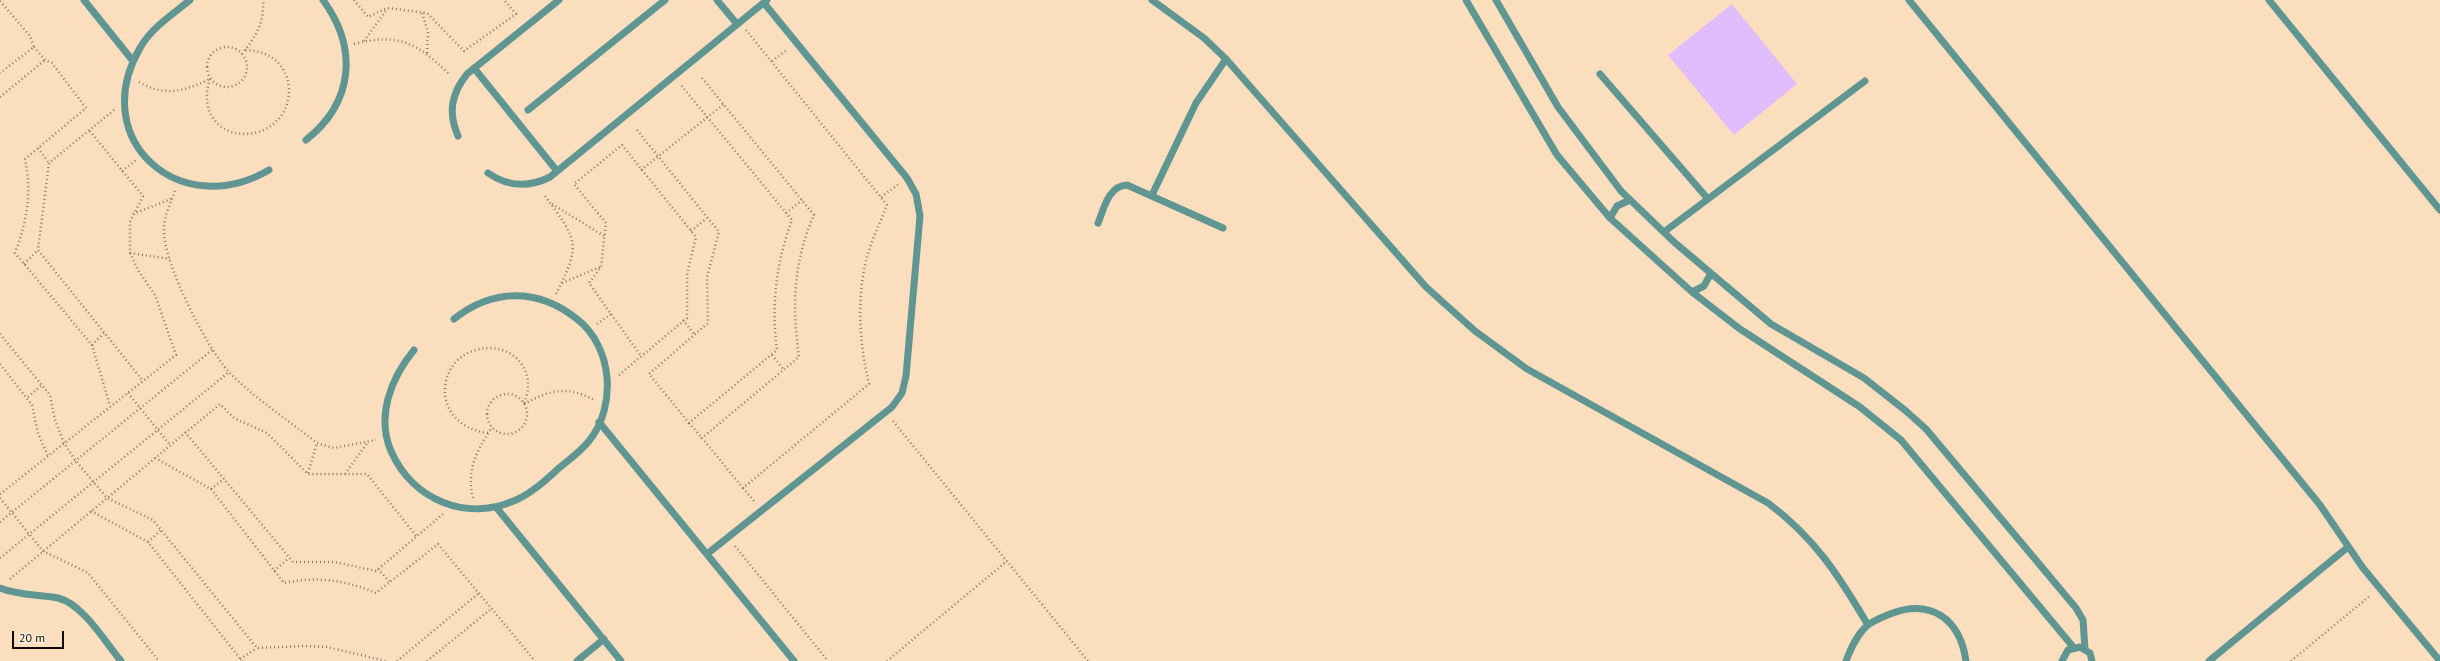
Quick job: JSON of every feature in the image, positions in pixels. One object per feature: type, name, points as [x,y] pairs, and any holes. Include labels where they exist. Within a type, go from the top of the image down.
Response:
[{"type":"lane","points":[[84,0],[133,61]]},
{"type":"lane","points":[[190,0],[149,34],[133,61],[128,75],[124,102],[130,131],[143,155],[158,168],[178,180],[206,186],[222,187],[244,182],[269,170]]},
{"type":"lane","points":[[306,140],[327,121],[341,96],[346,68],[346,46],[339,24],[323,0]]},
{"type":"lane","points":[[458,136],[451,115],[452,104],[460,83],[474,68],[559,0]]},
{"type":"lane","points":[[528,110],[665,0]]},
{"type":"lane","points":[[717,0],[738,23]]},
{"type":"lane","points":[[1152,0],[1204,38],[1226,59],[1426,287],[1475,331],[1528,369],[1768,503],[1784,515],[1826,558],[1868,625]]},
{"type":"lane","points":[[1466,0],[1557,155],[1610,218],[1692,292],[1763,346],[1860,407],[1901,440],[2074,648]]},
{"type":"lane","points":[[1496,0],[1558,107],[1588,150],[1630,200],[1664,232],[1771,324],[1864,378],[1926,429],[2076,608],[2083,620],[2085,649],[2092,661]]},
{"type":"lane","points":[[1909,0],[2320,505],[2348,547],[2440,661]]},
{"type":"lane","points":[[2269,0],[2440,210]]},
{"type":"lane","points":[[488,173],[498,180],[519,185],[540,182],[557,171],[766,1],[797,42],[907,178],[916,194],[920,216],[906,376],[902,393],[892,407],[707,554]]},
{"type":"lane","points":[[1152,195],[1196,103],[1226,59]]},
{"type":"lane","points":[[474,68],[557,171]]},
{"type":"lane","points":[[1600,74],[1708,199]]},
{"type":"lane","points":[[1664,232],[1865,81]]},
{"type":"lane","points":[[1098,223],[1112,192],[1118,186],[1127,185],[1224,228]]},
{"type":"lane","points":[[1610,218],[1617,206],[1630,200]]},
{"type":"lane","points":[[1692,292],[1704,286],[1711,273]]},
{"type":"lane","points":[[414,350],[396,376],[390,391],[385,422],[387,438],[396,461],[410,480],[429,496],[453,506],[478,509],[496,507],[517,500],[536,488],[590,440],[605,406],[608,384],[604,360],[589,331],[566,311],[551,304],[523,296],[508,295],[479,302],[454,319]]},
{"type":"lane","points":[[599,422],[794,661]]},
{"type":"lane","points":[[496,507],[621,661]]},
{"type":"lane","points":[[2208,661],[2348,547]]},
{"type":"lane","points":[[0,588],[16,594],[57,598],[72,604],[78,608],[121,661]]},
{"type":"lane","points":[[1846,661],[1858,637],[1868,625],[1902,609],[1929,609],[1944,617],[1956,629],[1964,644],[1966,661]]},
{"type":"lane","points":[[577,661],[604,639]]},
{"type":"lane","points":[[2062,661],[2064,654],[2074,648],[2085,649]]},
{"type":"path","points":[[242,54],[256,34],[260,25],[262,0]]},
{"type":"path","points":[[354,0],[368,17],[387,8],[427,13],[464,51],[516,14],[504,0]]},
{"type":"path","points":[[0,1],[30,36],[34,46],[45,60],[52,63],[86,108],[25,159],[29,201],[26,218],[15,253],[92,345],[110,406]]},
{"type":"path","points":[[364,41],[387,8]]},
{"type":"path","points":[[422,12],[428,32],[427,53]]},
{"type":"path","points":[[738,23],[772,61],[887,204],[868,252],[860,300],[861,345],[869,384],[743,488]]},
{"type":"path","points":[[346,46],[364,41],[401,41],[427,53],[449,74]]},
{"type":"path","points":[[772,61],[797,42]]},
{"type":"path","points":[[0,73],[34,46]]},
{"type":"path","points":[[210,79],[222,87],[229,87],[242,81],[247,67],[242,54],[230,48],[217,50],[212,54],[207,66],[210,79],[206,95],[207,103],[218,124],[232,132],[241,134],[260,132],[270,127],[283,113],[287,104],[289,94],[287,74],[274,58],[255,50],[245,50]]},
{"type":"path","points":[[0,97],[45,60]]},
{"type":"path","points":[[128,75],[146,86],[168,92],[184,90],[210,79]]},
{"type":"path","points":[[674,76],[792,220],[784,242],[777,273],[774,308],[777,350],[689,423]]},
{"type":"path","points":[[702,78],[814,215],[800,250],[794,287],[795,332],[799,357],[702,438]]},
{"type":"path","points":[[24,264],[38,250],[49,163],[124,102]]},
{"type":"path","points":[[641,170],[724,104]]},
{"type":"path","points":[[0,494],[176,355],[156,295],[138,270],[130,253],[128,232],[133,214],[143,196],[89,130]]},
{"type":"path","points":[[637,130],[718,232],[707,277],[708,323],[649,374],[762,510]]},
{"type":"path","points":[[608,384],[687,318],[687,274],[696,237],[622,145],[574,184],[606,223],[600,267],[589,283],[641,356]]},
{"type":"path","points":[[38,148],[49,163]]},
{"type":"path","points":[[122,171],[143,155]]},
{"type":"path","points":[[881,197],[907,178]]},
{"type":"path","points":[[178,180],[164,230],[164,246],[194,316],[212,350],[229,372],[316,443],[334,448],[387,438]]},
{"type":"path","points":[[545,196],[568,228],[573,242],[571,260],[562,283],[551,304]]},
{"type":"path","points":[[133,214],[172,199]]},
{"type":"path","points":[[786,213],[802,200]]},
{"type":"path","points":[[550,203],[604,236]]},
{"type":"path","points":[[691,231],[707,218]]},
{"type":"path","points":[[38,250],[143,381]]},
{"type":"path","points":[[130,253],[170,259]]},
{"type":"path","points":[[562,283],[600,267]]},
{"type":"path","points":[[589,331],[611,313]]},
{"type":"path","points":[[684,320],[695,335]]},
{"type":"path","points":[[92,345],[104,333]]},
{"type":"path","points":[[0,334],[50,396],[55,420],[64,443],[75,460],[107,498],[153,520],[257,648]]},
{"type":"path","points":[[488,433],[468,428],[460,422],[447,407],[446,392],[448,376],[452,367],[462,357],[476,350],[485,348],[504,350],[512,354],[523,365],[526,372],[529,388],[524,404],[527,417],[525,423],[516,432],[503,434],[492,427],[488,421],[489,407],[498,396],[513,395],[524,404]]},
{"type":"path","points":[[0,522],[212,350]]},
{"type":"path","points":[[772,355],[784,370]]},
{"type":"path","points":[[0,364],[28,397],[32,405],[38,433],[48,456]]},
{"type":"path","points":[[0,558],[229,372]]},
{"type":"path","points":[[28,397],[42,386]]},
{"type":"path","points":[[524,404],[544,394],[568,391],[590,398],[605,406]]},
{"type":"path","points":[[128,393],[170,445]]},
{"type":"path","points":[[6,582],[220,404],[234,418],[267,433],[308,474],[367,474],[417,537]]},
{"type":"path","points":[[891,420],[1088,661]]},
{"type":"path","points":[[478,509],[471,489],[471,468],[478,448],[492,427]]},
{"type":"path","points":[[185,432],[293,562],[335,562],[376,571],[453,506]]},
{"type":"path","points":[[345,474],[369,441]]},
{"type":"path","points":[[308,474],[316,443]]},
{"type":"path","points":[[155,458],[211,489],[284,582],[299,580],[330,580],[346,582],[376,593],[438,544],[533,660]]},
{"type":"path","points":[[211,489],[224,479]]},
{"type":"path","points":[[0,498],[28,535],[43,551],[88,573],[159,661]]},
{"type":"path","points":[[91,511],[148,542],[241,660],[257,648],[304,646],[328,647],[386,661]]},
{"type":"path","points":[[148,542],[161,530]]},
{"type":"path","points":[[740,542],[734,546],[828,661]]},
{"type":"path","points":[[274,571],[290,558]]},
{"type":"path","points":[[887,661],[1007,561]]},
{"type":"path","points":[[378,569],[390,582]]},
{"type":"path","points":[[2291,661],[2380,588]]},
{"type":"path","points":[[397,661],[479,593]]},
{"type":"path","points":[[427,661],[491,609]]},
{"type":"shaded area","points":[[1732,4],[1797,84],[1734,135],[1668,55]]}]
